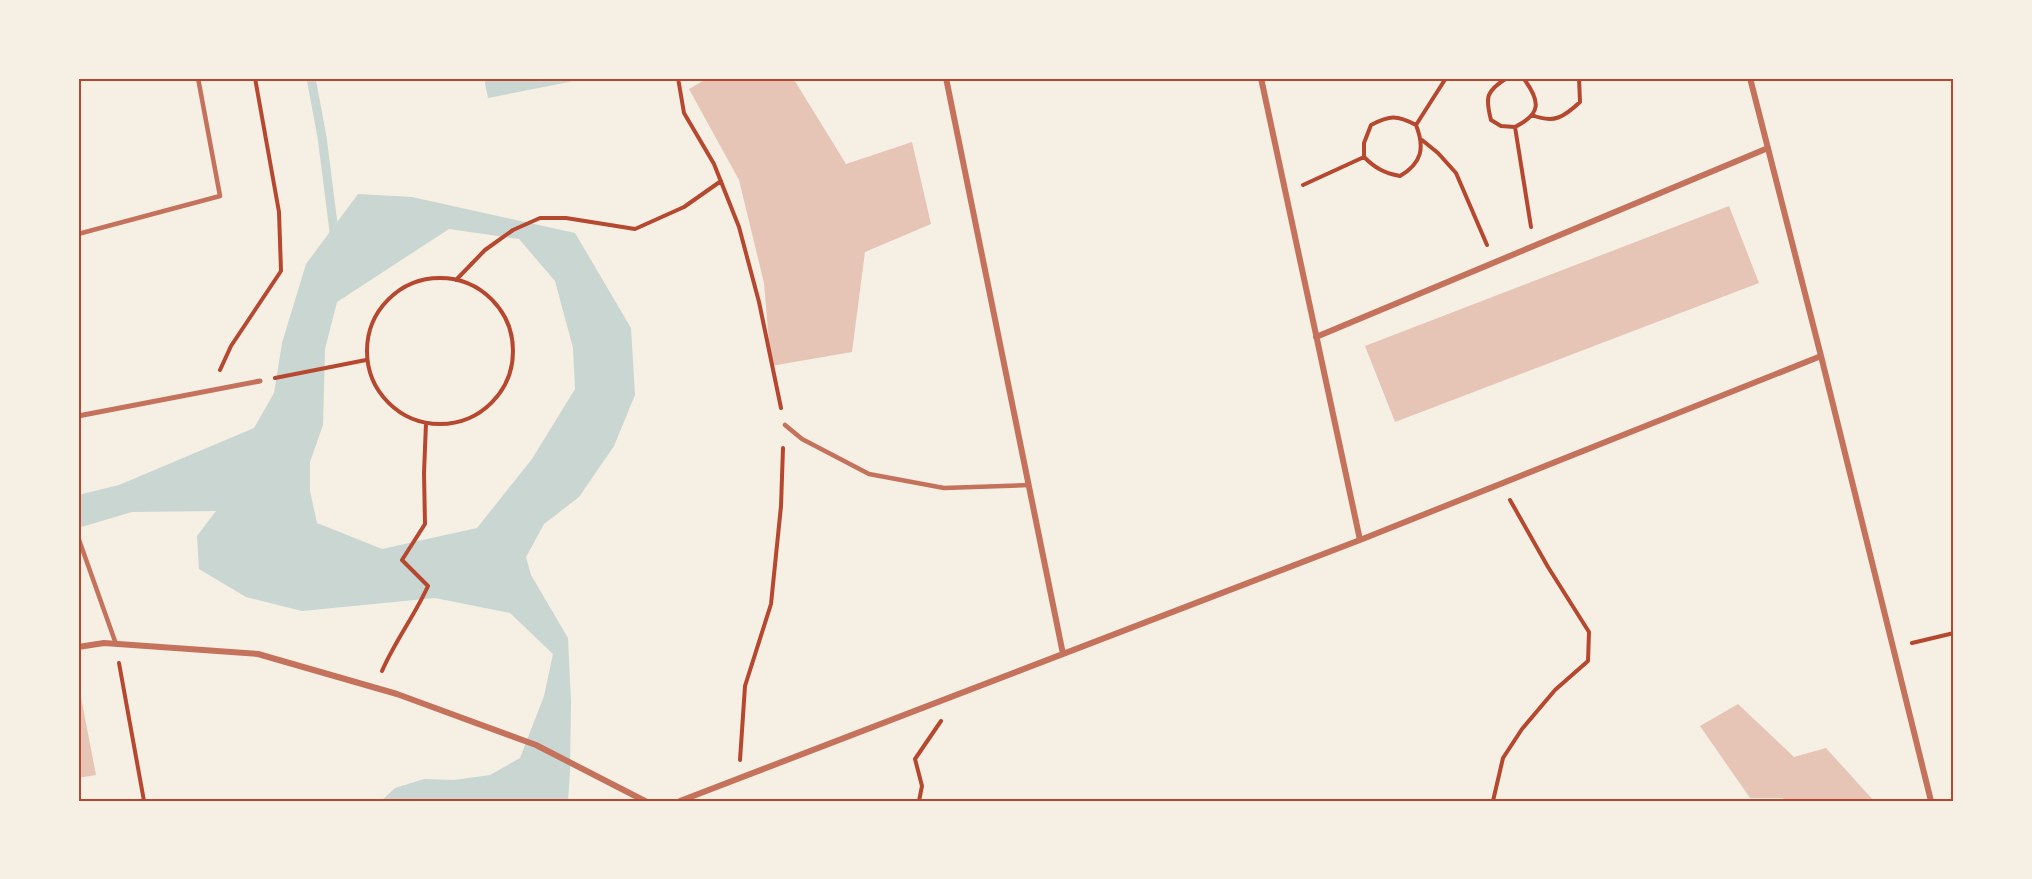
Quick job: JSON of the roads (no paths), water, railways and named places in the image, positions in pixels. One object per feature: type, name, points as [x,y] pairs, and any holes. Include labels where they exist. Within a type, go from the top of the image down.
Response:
[{"type":"street","points":[[946,78],[1063,654]]},
{"type":"street","points":[[1261,78],[1360,540]]},
{"type":"street","points":[[1750,78],[1931,801]]},
{"type":"street","points":[[1316,337],[1768,148]]},
{"type":"street","points":[[680,801],[1360,540],[1821,356]]},
{"type":"street","points":[[78,416],[260,381]]},
{"type":"street","points":[[78,647],[104,643],[258,654],[376,687],[513,737],[536,746],[645,801]]},
{"type":"lane","points":[[78,234],[220,196],[198,78]]},
{"type":"lane","points":[[785,425],[802,439],[869,474],[944,488],[1029,485]]},
{"type":"lane","points":[[79,539],[116,644]]},
{"type":"waterway","points":[[311,78],[322,137],[335,239]]}]
